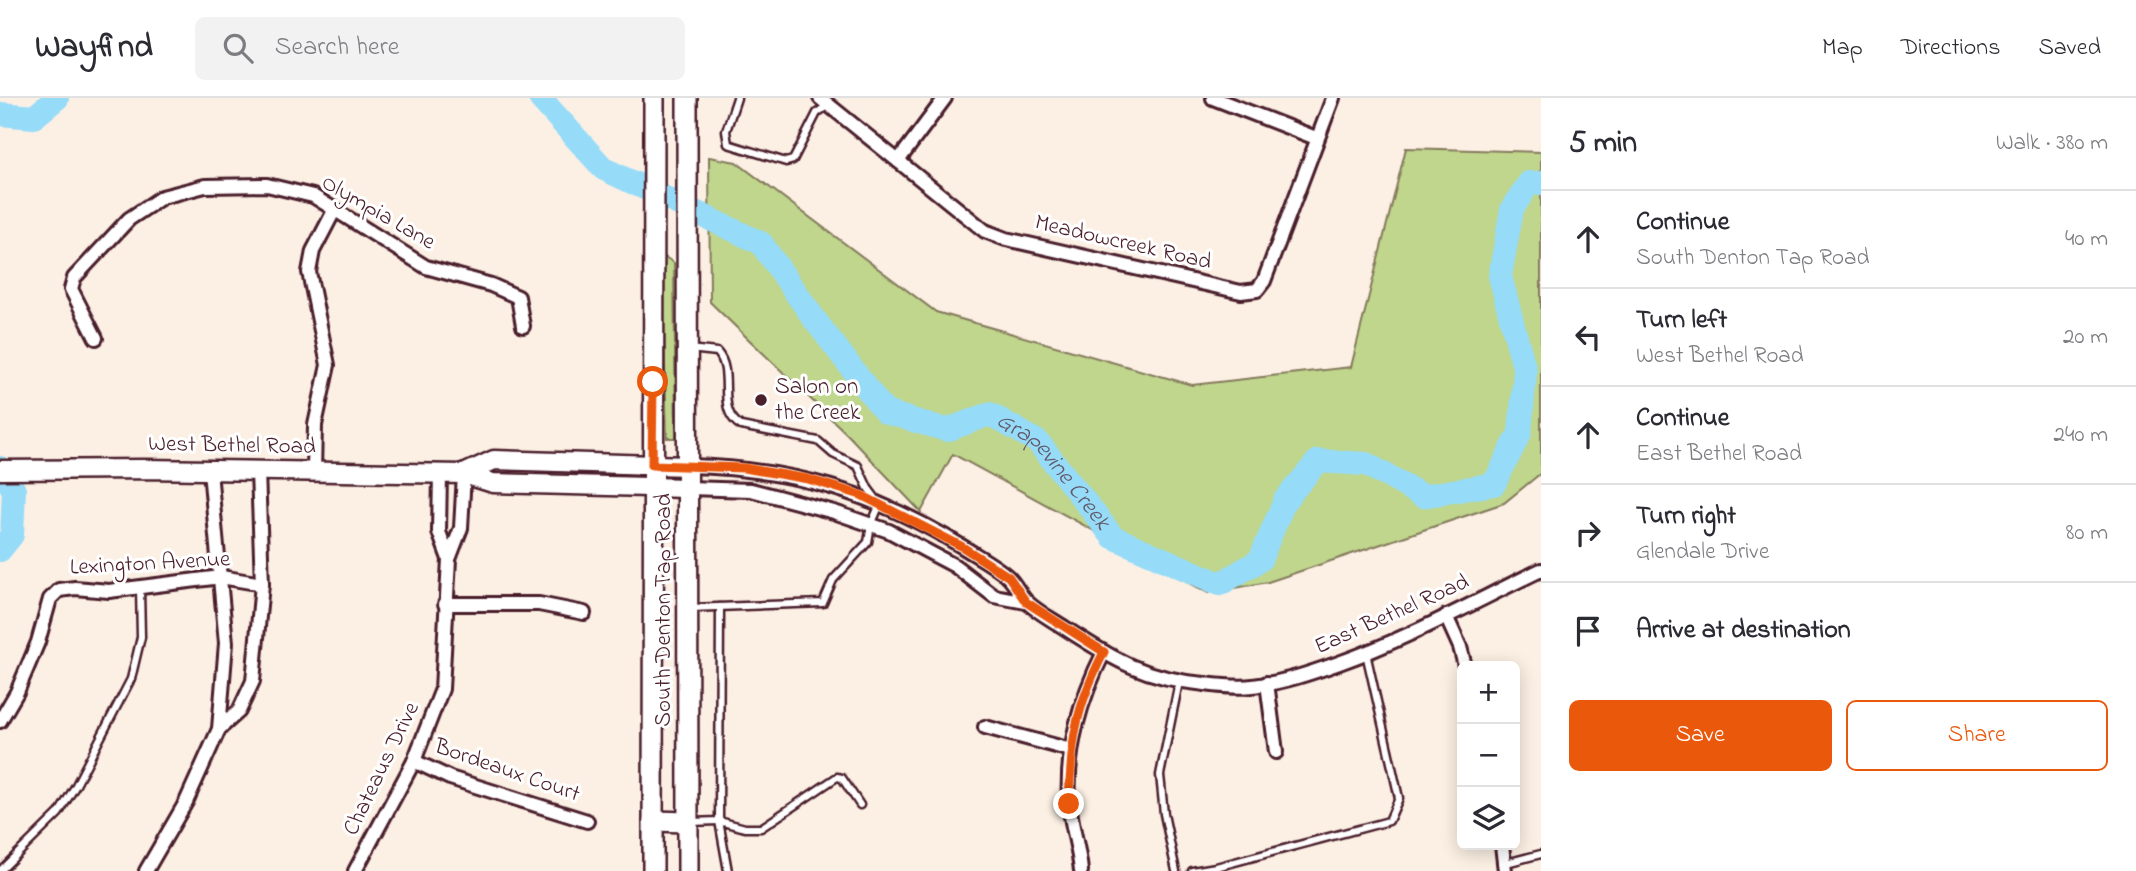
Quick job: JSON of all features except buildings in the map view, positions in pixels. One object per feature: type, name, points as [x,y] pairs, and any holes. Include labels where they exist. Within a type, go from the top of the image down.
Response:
[{"type":"main road","name":"South Denton Tap Road","points":[[687,98],[688,871]]},
{"type":"main road","name":"South Denton Tap Road","points":[[653,871],[654,106]]},
{"type":"main road","name":"West Bethel Road","points":[[464,474],[494,460],[688,466]]},
{"type":"main road","name":"West Bethel Road","points":[[0,470],[440,473],[464,474],[493,483],[688,488]]},
{"type":"main road","points":[[653,821],[688,822]]},
{"type":"street","points":[[898,160],[945,98]]},
{"type":"street","points":[[1213,98],[1316,138]]},
{"type":"street","name":"Meadowcreek Road","points":[[824,101],[985,231],[1006,239],[1241,292],[1257,290],[1264,281],[1333,98]]},
{"type":"street","name":"Olympia Lane","points":[[96,338],[71,289],[74,278],[129,219],[162,197],[205,186],[267,185],[313,196],[426,267],[491,285],[518,297],[523,327]]},
{"type":"street","points":[[314,472],[314,425],[328,365],[309,272],[313,251],[335,209]]},
{"type":"street","name":"East Bethel Road","points":[[688,466],[744,468],[808,479],[861,495],[961,546],[1009,577],[1026,602]]},
{"type":"street","points":[[146,871],[186,802],[219,729],[226,643],[210,471]]},
{"type":"street","points":[[219,729],[239,711],[253,681],[262,584],[258,471]]},
{"type":"street","name":"Chateaus Drive","points":[[440,473],[439,532],[449,559]]},
{"type":"street","name":"Chateaus Drive","points":[[355,871],[414,761],[442,689],[449,559],[461,528],[464,474]]},
{"type":"street","name":"East Bethel Road","points":[[688,488],[751,491],[811,505],[889,531],[955,566],[994,596],[1026,602],[1128,667],[1179,682],[1232,687],[1304,675],[1366,653],[1541,570]]},
{"type":"street","name":"Lexington Avenue","points":[[0,721],[17,692],[38,642],[50,598],[60,590],[75,588],[109,591],[221,577],[262,584]]},
{"type":"street","points":[[445,604],[539,604],[584,613]]},
{"type":"street","points":[[1446,616],[1464,661]]},
{"type":"street","points":[[1081,871],[1080,853],[1069,804],[1071,750],[1082,701],[1104,652]]},
{"type":"street","points":[[1267,683],[1276,752]]},
{"type":"street","points":[[985,727],[1071,750]]},
{"type":"street","name":"Bordeaux Court","points":[[414,761],[450,778],[587,821]]},
{"type":"lane","points":[[737,98],[726,131],[728,144],[786,162],[793,160],[824,101]]},
{"type":"lane","points":[[688,349],[718,352],[724,359],[727,411],[732,421],[741,426],[818,441],[833,454],[858,466],[867,488],[880,504],[871,525],[869,542],[833,580],[823,603],[688,608]]},
{"type":"lane","points":[[0,870],[58,813],[76,785],[131,679],[141,637],[140,587]]},
{"type":"lane","points":[[720,607],[719,821],[728,871]]},
{"type":"lane","points":[[1192,871],[1389,821],[1399,798],[1366,653]]},
{"type":"lane","points":[[1176,871],[1164,814],[1160,775],[1179,682]]},
{"type":"lane","points":[[688,822],[719,821],[745,828],[761,828],[837,777],[842,778],[860,805]]},
{"type":"lane","points":[[1506,867],[1541,854]]},
{"type":"green space","points":[[1406,148],[1541,152],[1541,473],[1504,503],[1268,582],[1208,593],[953,454],[921,512],[848,435],[710,302],[709,157],[736,162],[936,312],[1192,385],[1351,367]]},
{"type":"green space","points":[[662,255],[674,263],[676,438],[667,438]]},
{"type":"waterway","name":"Grapevine Creek","points":[[0,114],[34,117],[57,98]]},
{"type":"waterway","name":"Grapevine Creek","points":[[540,98],[604,169],[761,243],[885,412],[947,430],[990,414],[1038,442],[1113,537],[1220,584],[1260,560],[1285,500],[1318,461],[1366,464],[1423,496],[1494,484],[1520,433],[1525,371],[1500,276],[1512,209],[1529,183],[1541,183]]},
{"type":"waterway","name":"Grapevine Creek","points":[[0,468],[14,490],[12,535],[0,550]]},
{"type":"place","name":"Salon on the Creek","points":[[761,400]]},
{"type":"route","points":[[653,382],[652,465],[744,468],[772,472],[808,479],[861,495],[961,546],[1009,577],[1026,602],[1104,652],[1090,680],[1076,722],[1071,750],[1069,804]]}]
